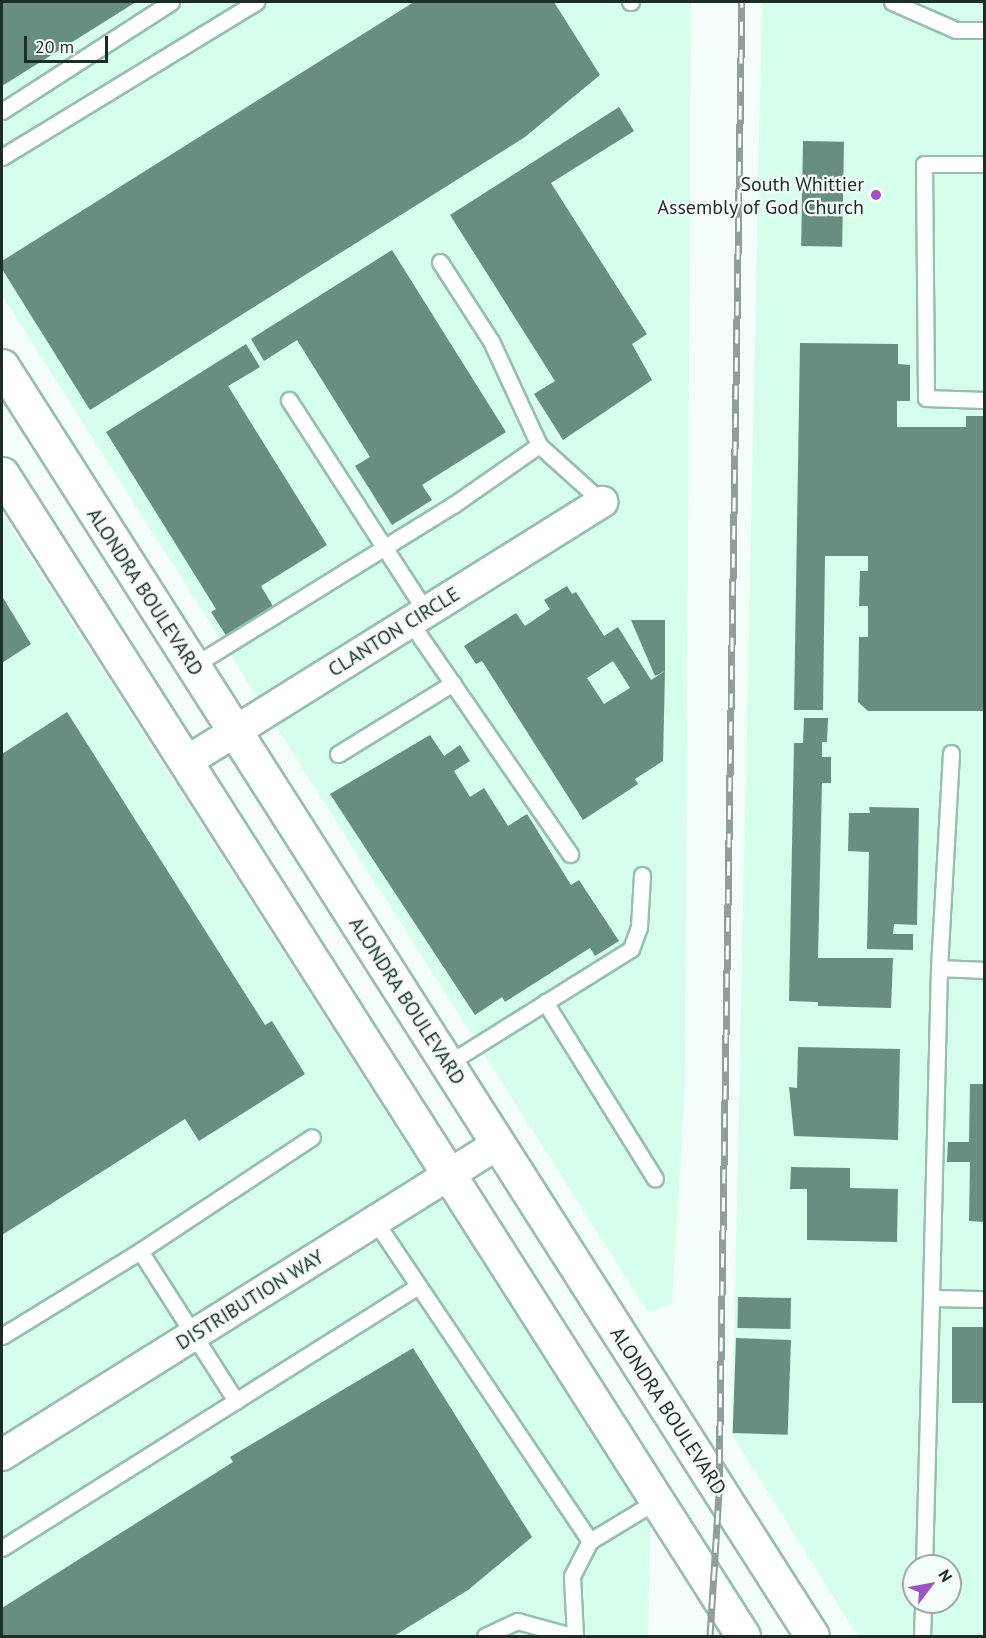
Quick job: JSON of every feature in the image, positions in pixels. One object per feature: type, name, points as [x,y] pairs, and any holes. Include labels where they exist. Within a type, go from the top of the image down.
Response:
[{"type":"main road","name":"ALONDRA BOULEVARD","points":[[2,366],[812,1636]]},
{"type":"main road","points":[[2,474],[742,1636]]},
{"type":"street","name":"CLANTON CIRCLE","points":[[186,762],[602,502]]},
{"type":"street","name":"DISTRIBUTION WAY","points":[[2,1455],[498,1144]]},
{"type":"lane","points":[[2,111],[171,2]]},
{"type":"lane","points":[[2,157],[256,2]]},
{"type":"lane","points":[[892,2],[956,30],[984,30]]},
{"type":"lane","points":[[984,164],[924,164],[926,398],[984,399]]},
{"type":"lane","points":[[440,262],[490,341],[538,445],[602,502]]},
{"type":"lane","points":[[289,400],[384,547],[453,683],[570,854]]},
{"type":"lane","points":[[193,666],[384,547],[538,445]]},
{"type":"lane","points":[[338,754],[453,683]]},
{"type":"lane","points":[[924,1554],[939,968],[951,753]]},
{"type":"lane","points":[[447,1064],[631,949],[639,927],[642,875]]},
{"type":"lane","points":[[939,968],[984,970]]},
{"type":"lane","points":[[545,1002],[655,1179]]},
{"type":"lane","points":[[2,1336],[140,1251],[312,1137]]},
{"type":"lane","points":[[375,1221],[590,1541]]},
{"type":"lane","points":[[140,1251],[236,1401]]},
{"type":"lane","points":[[2,1548],[418,1286]]},
{"type":"lane","points":[[931,1298],[984,1299]]},
{"type":"lane","points":[[485,1636],[517,1622],[574,1636],[572,1576],[590,1541],[656,1501]]},
{"type":"lane","points":[[922,1636],[923,1614]]},
{"type":"shaded area","points":[[2,2],[691,2],[685,1089],[672,1304],[648,1312],[2,295]]},
{"type":"shaded area","points":[[762,2],[984,2],[984,1636],[858,1636],[732,1434]]},
{"type":"shaded area","points":[[2,514],[650,1525],[648,1636],[2,1636]]},
{"type":"building","points":[[2,2],[136,2],[2,86]]},
{"type":"building","points":[[414,2],[554,2],[600,75],[525,137],[90,410],[2,269],[2,261]]},
{"type":"building","points":[[619,107],[634,131],[551,183],[647,334],[632,344],[652,380],[563,440],[534,394],[555,381],[450,215]]},
{"type":"building","points":[[803,141],[844,142],[842,247],[801,246]]},
{"type":"building","points":[[392,250],[506,432],[422,485],[432,500],[392,525],[355,466],[370,457],[297,340],[264,361],[251,339]]},
{"type":"building","points":[[800,343],[898,344],[898,364],[910,365],[910,401],[897,401],[897,427],[966,427],[966,416],[984,416],[984,711],[868,711],[858,702],[859,637],[868,637],[868,606],[859,606],[860,571],[868,571],[868,556],[825,556],[823,710],[794,710]]},
{"type":"building","points":[[246,344],[260,367],[228,386],[327,545],[261,586],[274,608],[227,637],[211,612],[216,609],[106,432]]},
{"type":"building","points":[[567,586],[572,594],[576,592],[604,636],[618,627],[651,680],[665,671],[663,761],[635,779],[638,784],[583,820],[482,661],[476,664],[464,646],[516,613],[525,626],[550,609],[544,600]],"holes":[[[613,661],[630,688],[604,704],[587,678]]]},
{"type":"building","points":[[2,596],[31,644],[2,663]]},
{"type":"building","points":[[631,620],[665,620],[665,671],[655,676]]},
{"type":"building","points":[[67,712],[265,1025],[272,1021],[305,1074],[199,1141],[185,1119],[2,1235],[2,754]]},
{"type":"building","points":[[804,718],[828,718],[827,742],[822,742],[822,757],[831,757],[831,783],[822,783],[818,958],[893,958],[891,1008],[818,1006],[818,1002],[789,1001],[794,743],[803,743]]},
{"type":"building","points":[[430,735],[444,756],[460,745],[470,761],[454,771],[470,797],[484,788],[508,826],[527,814],[571,885],[579,880],[619,941],[595,956],[590,948],[505,1002],[502,997],[475,1015],[330,794]]},
{"type":"building","points":[[869,807],[919,808],[917,925],[894,924],[893,934],[913,934],[913,950],[867,949],[869,852],[848,851],[849,813],[870,813]]},
{"type":"building","points":[[798,1047],[900,1049],[898,1140],[794,1136],[789,1087],[797,1088]]},
{"type":"building","points":[[970,1084],[984,1084],[984,1222],[969,1221],[970,1162],[947,1162],[948,1142],[969,1142]]},
{"type":"building","points":[[791,1167],[850,1168],[850,1188],[898,1189],[897,1242],[807,1240],[807,1189],[790,1189]]},
{"type":"building","points":[[738,1297],[791,1298],[790,1329],[737,1328]]},
{"type":"building","points":[[952,1327],[984,1327],[984,1403],[952,1403]]},
{"type":"building","points":[[736,1338],[791,1340],[788,1435],[733,1433]]},
{"type":"building","points":[[413,1348],[532,1537],[468,1590],[394,1636],[2,1636],[2,1608],[233,1462],[230,1457]]},
{"type":"railway","points":[[710,1636],[719,1491],[742,2]]},
{"type":"place","name":"South Whittier Assembly of God Church","points":[[876,195]]}]
